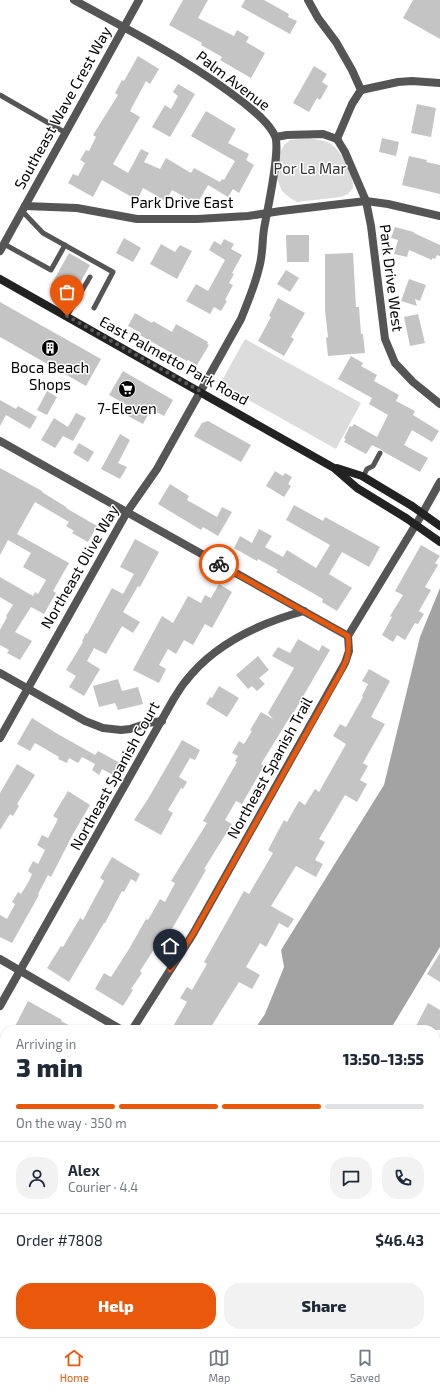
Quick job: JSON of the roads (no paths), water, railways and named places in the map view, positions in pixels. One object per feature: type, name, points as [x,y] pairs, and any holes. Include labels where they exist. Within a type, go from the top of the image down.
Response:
[{"type":"main road","name":"East Palmetto Park Road","points":[[0,278],[334,468],[357,488],[406,518],[440,542]]},
{"type":"main road","name":"East Palmetto Park Road","points":[[334,468],[363,477],[412,506],[440,526]]},
{"type":"street","name":"Palm Avenue","points":[[74,0],[211,78],[254,112],[267,124],[276,137]]},
{"type":"street","name":"Southeast Wave Crest Way","points":[[2,247],[139,0]]},
{"type":"street","points":[[308,0],[352,70],[361,90]]},
{"type":"street","points":[[440,83],[412,81],[398,82],[361,90],[352,104],[337,140],[323,134],[287,135],[276,137],[275,168],[267,213],[366,201],[388,204],[440,216]]},
{"type":"street","name":"Park Drive West","points":[[337,140],[350,162],[366,201],[371,226],[385,339],[395,363],[413,382],[440,404]]},
{"type":"street","name":"Park Drive East","points":[[24,209],[77,208],[137,219],[203,219],[248,216],[267,213]]},
{"type":"street","name":"Northeast Olive Way","points":[[0,738],[127,512],[157,469],[241,318],[250,298],[260,267],[267,213]]},
{"type":"street","points":[[0,441],[348,636]]},
{"type":"street","name":"Northeast Spanish Trail","points":[[135,1025],[193,934],[345,663],[349,651],[348,636],[440,482]]},
{"type":"street","name":"Northeast Spanish Court","points":[[0,1006],[185,682],[207,660],[226,645],[246,633],[267,623],[304,612]]},
{"type":"street","points":[[0,673],[85,721],[103,728],[121,730],[162,721]]},
{"type":"street","points":[[0,959],[113,1025]]},
{"type":"lane","points":[[0,95],[66,133]]},
{"type":"lane","points":[[24,209],[43,233],[113,272],[94,308]]},
{"type":"lane","points":[[2,247],[20,253],[51,270],[65,246]]},
{"type":"lane","points":[[67,316],[90,276]]},
{"type":"lane","points":[[363,477],[367,469],[373,466],[380,454]]},
{"type":"place","name":"Boca Beach Shops","points":[[50,348]]},
{"type":"place","name":"7-Eleven","points":[[127,389]]},
{"type":"park label","name":"Por La Mar","points":[[310,169]]}]
